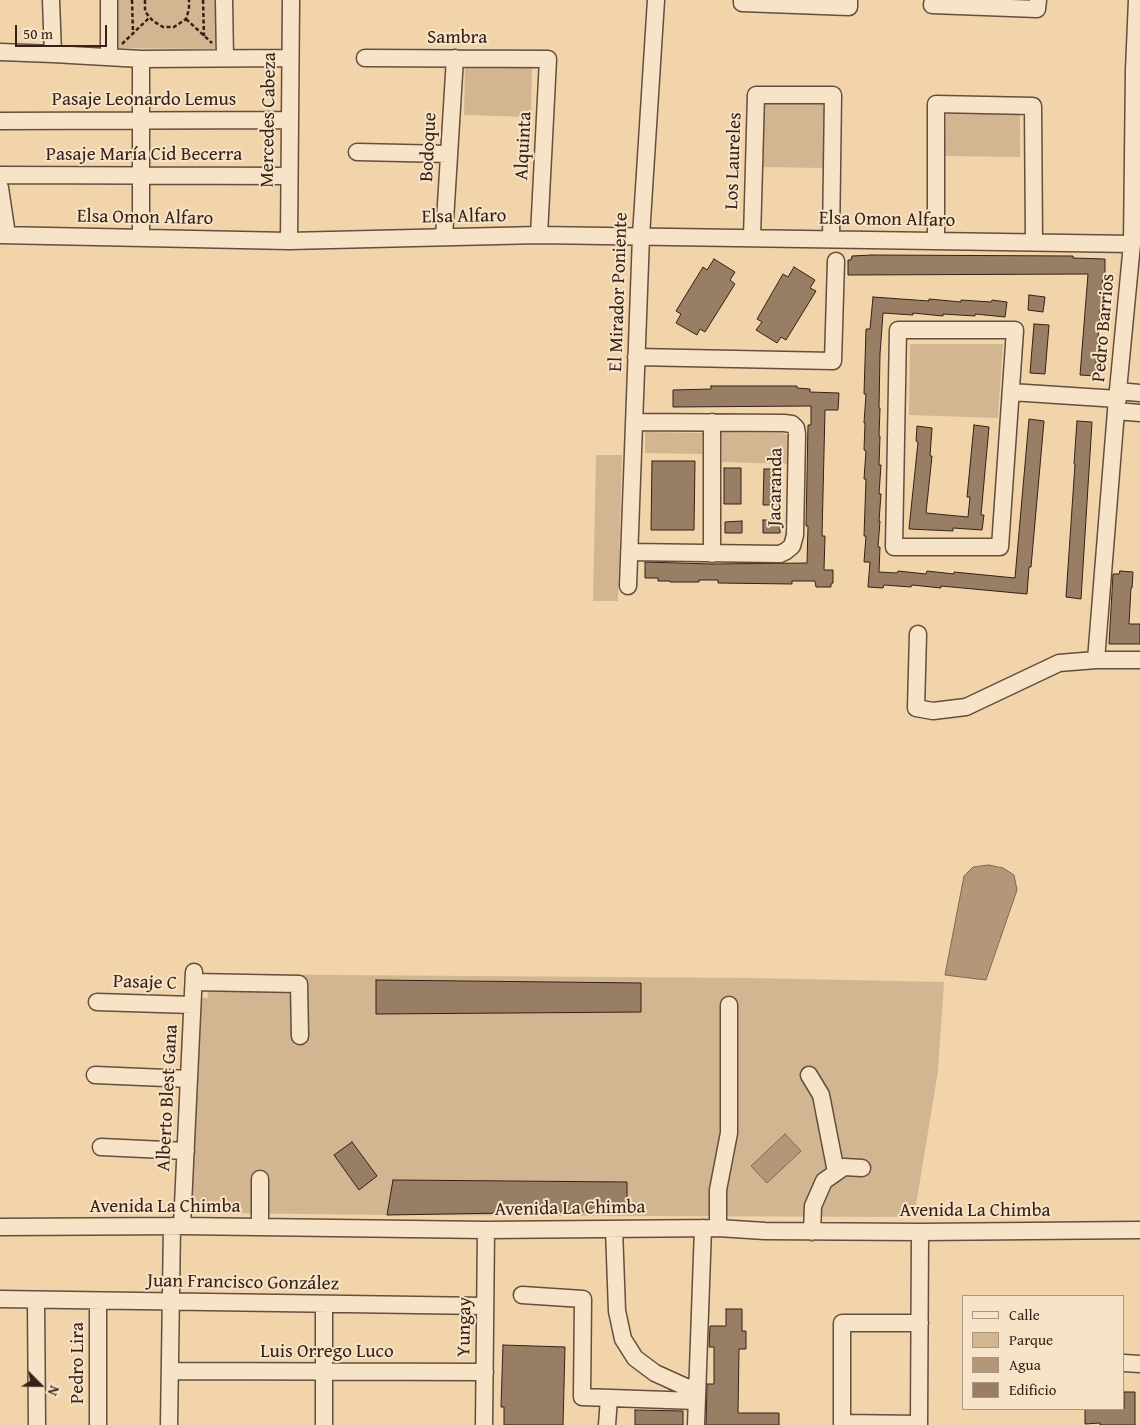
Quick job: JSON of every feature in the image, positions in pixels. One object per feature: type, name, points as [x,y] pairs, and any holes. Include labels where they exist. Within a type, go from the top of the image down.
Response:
[{"type":"street","points":[[51,0],[52,54]]},
{"type":"street","points":[[109,0],[109,57]]},
{"type":"street","points":[[224,0],[224,58]]},
{"type":"street","name":"Mercedes Cabeza","points":[[289,241],[288,176],[291,0]]},
{"type":"street","name":"El Mirador Poniente","points":[[628,586],[641,236],[656,0]]},
{"type":"street","points":[[742,0],[742,4],[849,7],[849,0]]},
{"type":"street","points":[[933,0],[932,4],[1037,9],[1038,0]]},
{"type":"street","name":"Pedro Barrios","points":[[1096,660],[1132,244],[1134,70],[1137,0]]},
{"type":"street","points":[[0,52],[141,59],[290,58]]},
{"type":"street","name":"Sambra","points":[[365,58],[548,59]]},
{"type":"street","name":"Bodoque","points":[[444,238],[455,58]]},
{"type":"street","points":[[141,59],[141,238]]},
{"type":"street","name":"Alquinta","points":[[539,235],[548,59]]},
{"type":"street","name":"Los Laureles","points":[[752,238],[756,95],[833,95],[831,239]]},
{"type":"street","points":[[936,241],[936,104],[1033,106],[1034,242]]},
{"type":"street","name":"Pasaje Leonardo Lemus","points":[[0,121],[289,120]]},
{"type":"street","points":[[357,152],[449,154]]},
{"type":"street","name":"Pasaje María Cid Becerra","points":[[0,174],[288,176]]},
{"type":"street","points":[[0,188],[4,235]]},
{"type":"street","name":"Elsa Omon Alfaro","points":[[4,235],[289,241]]},
{"type":"street","name":"Elsa Alfaro","points":[[289,241],[539,235],[641,236]]},
{"type":"street","name":"Elsa Omon Alfaro","points":[[641,236],[1132,244]]},
{"type":"street","points":[[636,357],[833,361],[836,261]]},
{"type":"street","points":[[898,330],[1016,330],[1011,392],[1000,548],[894,547],[898,330]]},
{"type":"street","points":[[1011,392],[1117,401],[1140,413]]},
{"type":"street","points":[[1117,401],[1140,392]]},
{"type":"street","name":"Jacaranda","points":[[629,552],[780,554],[792,546],[796,535],[797,434],[796,428],[792,424],[634,422]]},
{"type":"street","points":[[712,422],[712,554]]},
{"type":"street","points":[[918,634],[916,708],[933,712],[966,707],[1059,662],[1140,660]]},
{"type":"street","name":"Alberto Blest Gana","points":[[170,1425],[171,1302],[177,1226],[186,1151],[194,977],[299,984],[300,1036]]},
{"type":"street","name":"Pasaje C","points":[[97,1002],[192,1004]]},
{"type":"street","points":[[696,1425],[710,1228],[729,1133],[728,1005]]},
{"type":"street","points":[[95,1075],[189,1079]]},
{"type":"street","points":[[809,1075],[821,1095],[836,1172]]},
{"type":"street","points":[[101,1147],[186,1151]]},
{"type":"street","points":[[812,1232],[813,1206],[824,1181],[844,1167],[862,1168]]},
{"type":"street","points":[[260,1180],[260,1227]]},
{"type":"street","name":"Avenida La Chimba","points":[[0,1227],[177,1226],[486,1230],[710,1228],[812,1232],[1140,1230]]},
{"type":"street","points":[[614,1228],[617,1310],[623,1339],[635,1358],[655,1373],[697,1394]]},
{"type":"street","name":"Yungay","points":[[484,1425],[486,1230]]},
{"type":"street","points":[[920,1232],[920,1324],[919,1424],[842,1423],[842,1323],[920,1324]]},
{"type":"street","points":[[522,1295],[583,1299],[582,1398],[697,1394]]},
{"type":"street","name":"Juan Francisco González","points":[[0,1299],[485,1306]]},
{"type":"street","points":[[36,1300],[37,1425]]},
{"type":"street","name":"Pedro Lira","points":[[98,1301],[98,1425]]},
{"type":"street","points":[[324,1304],[324,1425]]},
{"type":"street","points":[[1125,1363],[1140,1364]]},
{"type":"street","name":"Luis Orrego Luco","points":[[170,1372],[485,1372]]},
{"type":"street","points":[[608,1425],[609,1398]]},
{"type":"path","points":[[132,0],[133,34]]},
{"type":"path","points":[[145,0],[146,10],[152,21],[163,27],[174,27],[186,19],[189,0]]},
{"type":"path","points":[[203,0],[204,36]]},
{"type":"path","points":[[109,57],[150,17]]},
{"type":"path","points":[[186,19],[224,58]]},
{"type":"green space","points":[[115,0],[217,0],[217,49],[115,48]]},
{"type":"green space","points":[[465,66],[532,67],[531,117],[464,115]]},
{"type":"green space","points":[[762,101],[826,102],[824,168],[762,167]]},
{"type":"green space","points":[[946,109],[1020,110],[1020,157],[945,156]]},
{"type":"green space","points":[[910,344],[1003,344],[998,418],[909,415]]},
{"type":"green space","points":[[645,432],[703,433],[702,454],[645,453]]},
{"type":"green space","points":[[721,432],[782,433],[787,435],[789,438],[789,464],[722,462]]},
{"type":"green space","points":[[596,455],[622,455],[618,601],[593,601]]},
{"type":"green space","points":[[206,974],[751,978],[944,982],[938,1071],[914,1217],[387,1215],[189,1211],[198,998],[208,998]]},
{"type":"water","points":[[989,865],[1003,868],[1014,875],[1017,890],[986,980],[945,975],[964,876],[973,867]]},
{"type":"water","points":[[785,1134],[801,1151],[767,1183],[751,1166]]},
{"type":"building","points":[[852,256],[1073,256],[1073,258],[1105,259],[1095,376],[1080,375],[1088,274],[848,275],[848,260],[851,260]]},
{"type":"building","points":[[714,259],[735,272],[730,280],[735,284],[705,332],[700,329],[697,335],[676,323],[681,314],[676,311],[703,267],[707,270]]},
{"type":"building","points":[[794,267],[815,280],[810,288],[816,291],[786,340],[781,337],[777,343],[756,330],[762,322],[757,319],[783,274],[788,277]]},
{"type":"building","points":[[1029,295],[1045,297],[1043,312],[1028,310]]},
{"type":"building","points":[[873,297],[929,301],[929,299],[961,302],[961,300],[991,302],[992,300],[1007,302],[1005,317],[975,314],[975,316],[943,314],[943,316],[883,313],[879,408],[879,465],[881,465],[879,494],[881,494],[878,547],[880,547],[879,572],[897,573],[898,571],[926,574],[927,571],[954,574],[954,572],[1015,578],[1029,419],[1044,421],[1027,594],[941,586],[941,588],[912,585],[911,587],[884,585],[883,588],[868,587],[870,562],[864,562],[866,536],[864,536],[866,451],[864,450],[864,423],[866,394],[864,394],[866,329],[870,329]]},
{"type":"building","points":[[1034,324],[1049,325],[1045,374],[1030,373]]},
{"type":"building","points":[[711,386],[797,386],[797,388],[810,389],[810,392],[839,393],[838,410],[825,410],[822,536],[825,536],[824,570],[833,570],[833,583],[831,587],[816,587],[815,581],[792,581],[792,584],[718,583],[718,580],[670,582],[658,581],[658,578],[645,578],[645,562],[712,564],[807,563],[808,425],[811,425],[811,406],[673,407],[673,390],[711,389]]},
{"type":"building","points":[[1077,421],[1092,422],[1081,599],[1066,597]]},
{"type":"building","points":[[974,425],[989,427],[981,515],[984,515],[982,530],[953,528],[953,531],[909,529],[918,442],[916,441],[917,426],[932,428],[930,456],[932,456],[926,513],[968,517],[970,497],[967,497]]},
{"type":"building","points":[[652,461],[695,461],[694,530],[651,530]]},
{"type":"building","points":[[724,468],[741,468],[741,504],[724,504]]},
{"type":"building","points":[[764,469],[780,469],[780,505],[763,505]]},
{"type":"building","points":[[763,520],[780,520],[780,533],[763,533]]},
{"type":"building","points":[[742,521],[742,533],[725,533],[725,522]]},
{"type":"building","points":[[1120,571],[1133,572],[1129,624],[1140,624],[1140,644],[1109,644],[1113,574],[1119,574]]},
{"type":"building","points":[[376,980],[641,983],[641,1012],[376,1014]]},
{"type":"building","points":[[352,1142],[377,1176],[359,1190],[334,1155]]},
{"type":"building","points":[[393,1180],[627,1182],[627,1211],[387,1215]]},
{"type":"building","points":[[726,1309],[742,1309],[742,1331],[746,1331],[746,1349],[739,1349],[738,1413],[779,1413],[779,1425],[706,1425],[707,1384],[714,1384],[714,1347],[709,1347],[710,1326],[726,1326]]},
{"type":"building","points":[[503,1345],[565,1347],[563,1425],[504,1425],[504,1407],[501,1407]]},
{"type":"building","points":[[1125,1392],[1135,1392],[1135,1425],[1085,1424],[1085,1410],[1125,1410]]},
{"type":"building","points":[[635,1410],[683,1411],[683,1425],[635,1425]]}]
